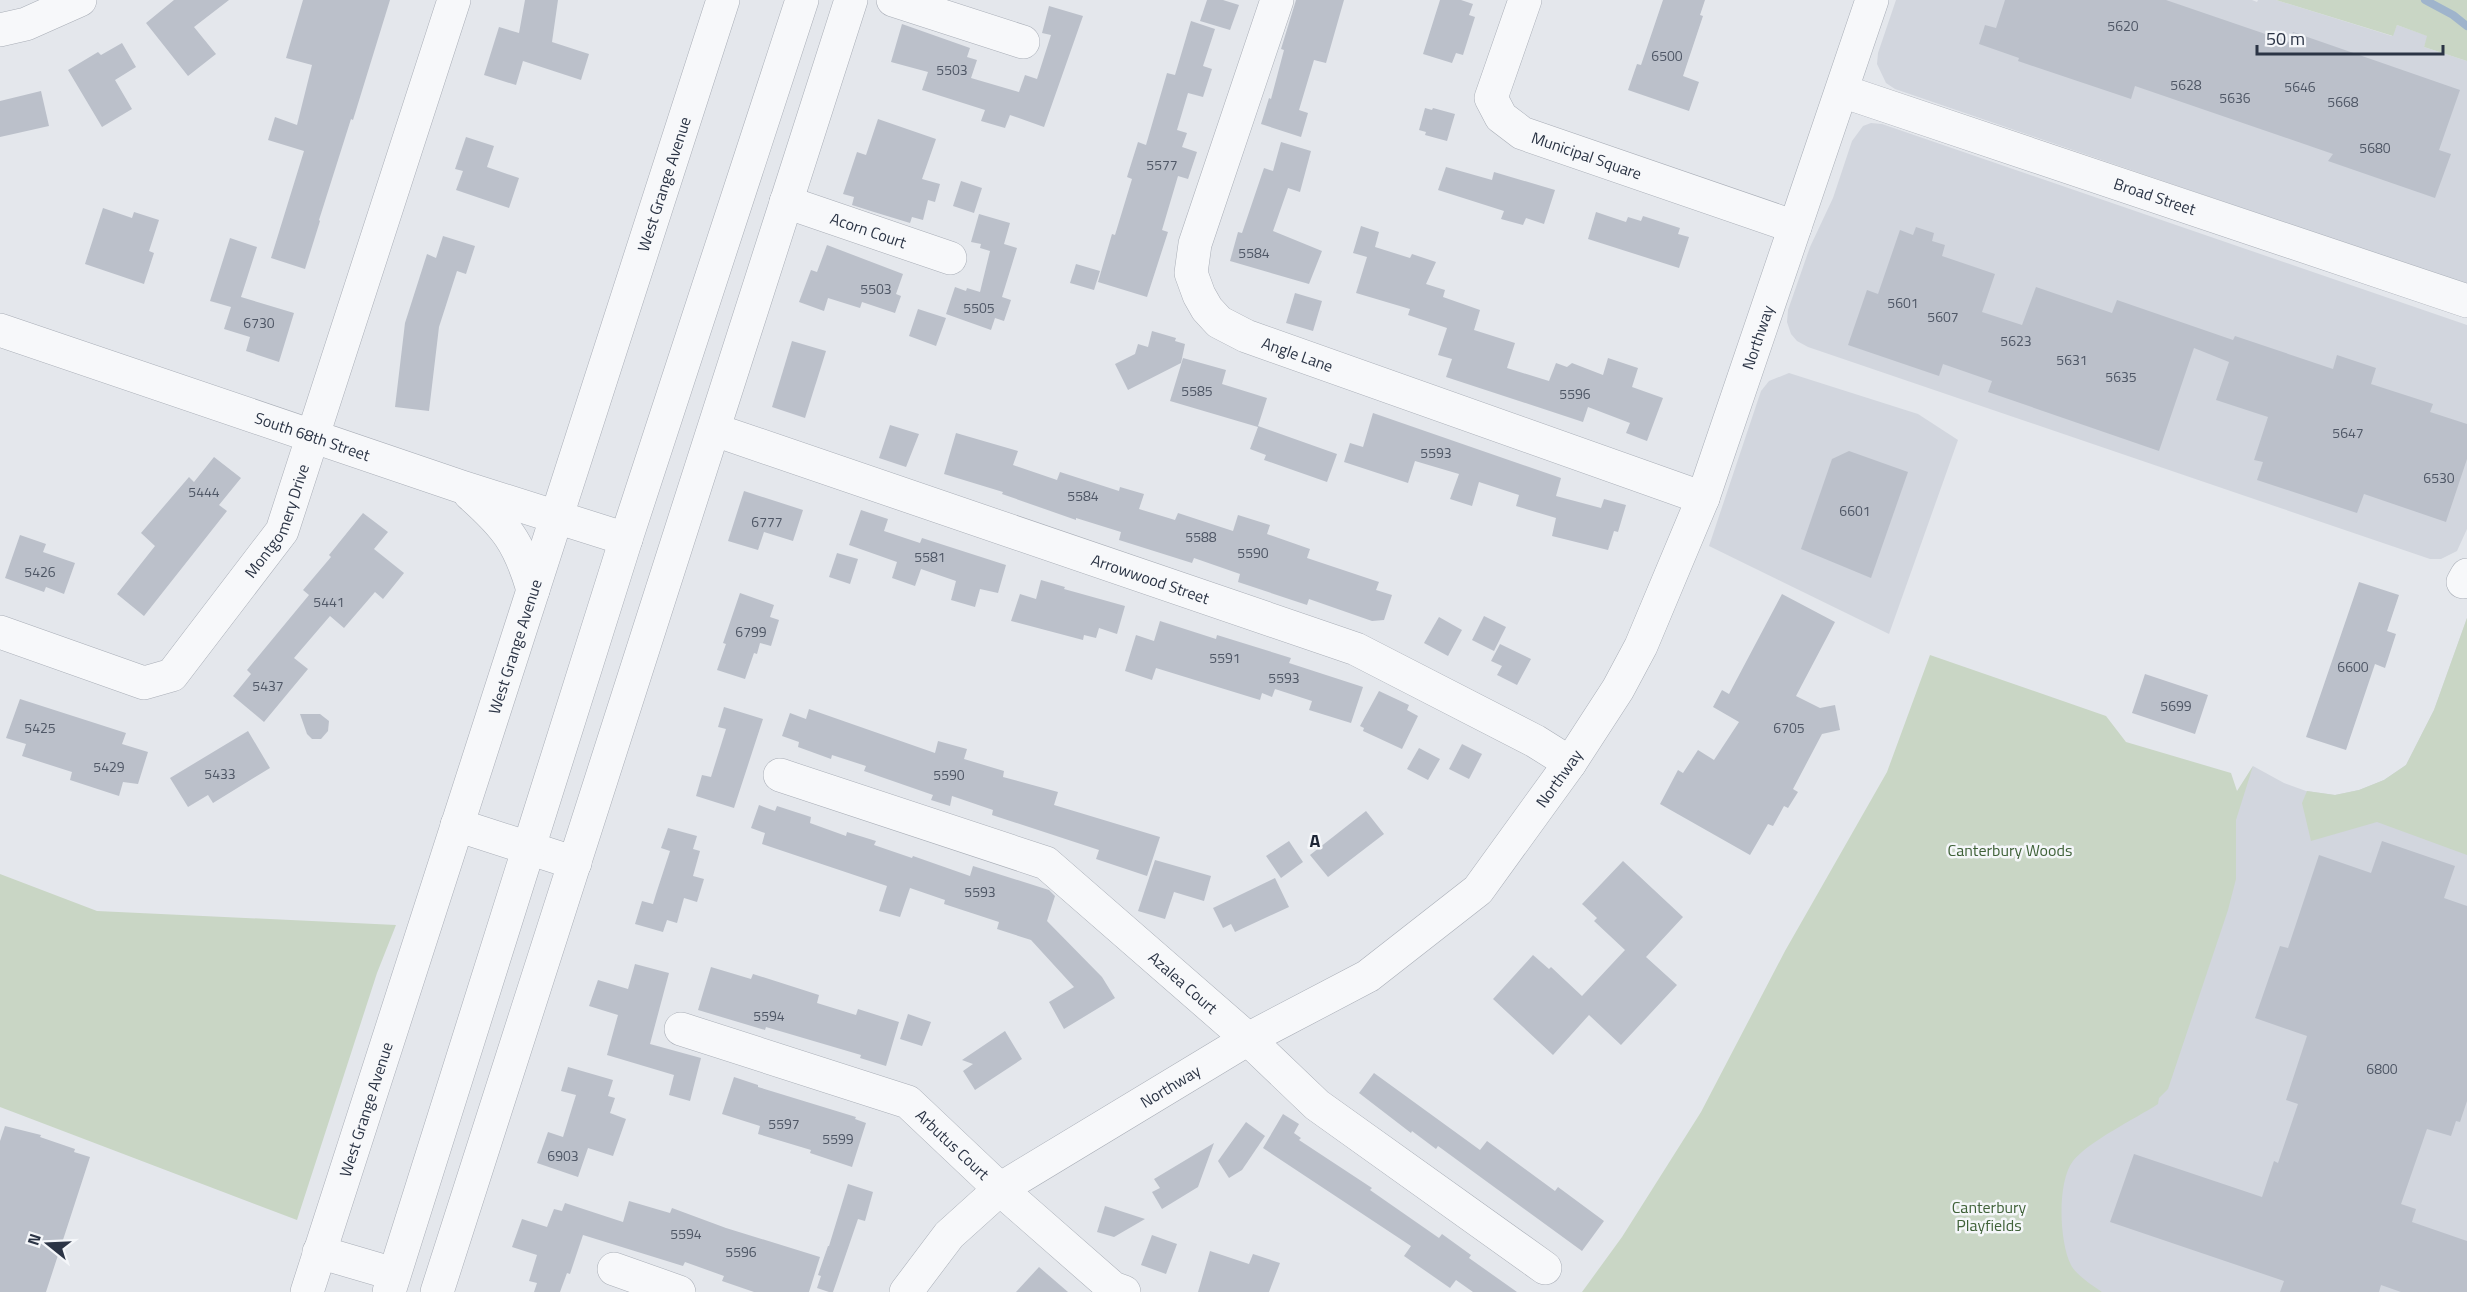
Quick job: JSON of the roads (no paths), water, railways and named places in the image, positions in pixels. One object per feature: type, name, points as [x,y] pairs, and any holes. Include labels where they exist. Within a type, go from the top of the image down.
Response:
[{"type":"street","points":[[0,30],[26,24],[80,0]]},
{"type":"street","name":"Montgomery Drive","points":[[0,632],[144,683],[172,675],[282,531],[453,0]]},
{"type":"street","name":"West Grange Avenue","points":[[307,1292],[723,0]]},
{"type":"street","points":[[319,1252],[392,1283],[626,539],[802,0]]},
{"type":"street","points":[[437,1292],[851,0]]},
{"type":"street","points":[[893,0],[1023,42]]},
{"type":"street","name":"Angle Lane","points":[[1277,0],[1195,244],[1191,273],[1198,295],[1207,309],[1219,322],[1246,336],[1703,498]]},
{"type":"street","name":"Municipal Square","points":[[1525,0],[1491,98],[1501,117],[1522,133],[1795,227]]},
{"type":"street","name":"Northway","points":[[906,1292],[949,1235],[1000,1189],[1248,1039],[1368,976],[1478,890],[1570,763],[1618,689],[1641,646],[1703,498],[1872,0]]},
{"type":"street","name":"Broad Street","points":[[1842,92],[2467,301]]},
{"type":"street","name":"Acorn Court","points":[[786,202],[950,258]]},
{"type":"street","name":"South 68th Street","points":[[0,330],[462,487],[626,539]]},
{"type":"street","name":"Arrowwood Street","points":[[715,430],[1356,649],[1535,741],[1570,763]]},
{"type":"street","points":[[462,487],[496,517],[513,538],[525,562],[532,590]]},
{"type":"street","name":"Azalea Court","points":[[780,775],[1046,863],[1248,1039],[1317,1106],[1545,1268]]},
{"type":"street","points":[[457,825],[575,863]]},
{"type":"street","name":"Arbutus Court","points":[[681,1029],[908,1102],[1000,1189],[1113,1288],[1124,1292]]},
{"type":"street","points":[[614,1269],[679,1292]]},
{"type":"waterway","points":[[2425,0],[2453,15],[2467,26]]},
{"type":"district","name":"A","points":[[1315,840]]},
{"type":"park label","name":"Canterbury Woods","points":[[2010,850]]},
{"type":"park label","name":"Canterbury Playfields","points":[[1989,1216]]}]
